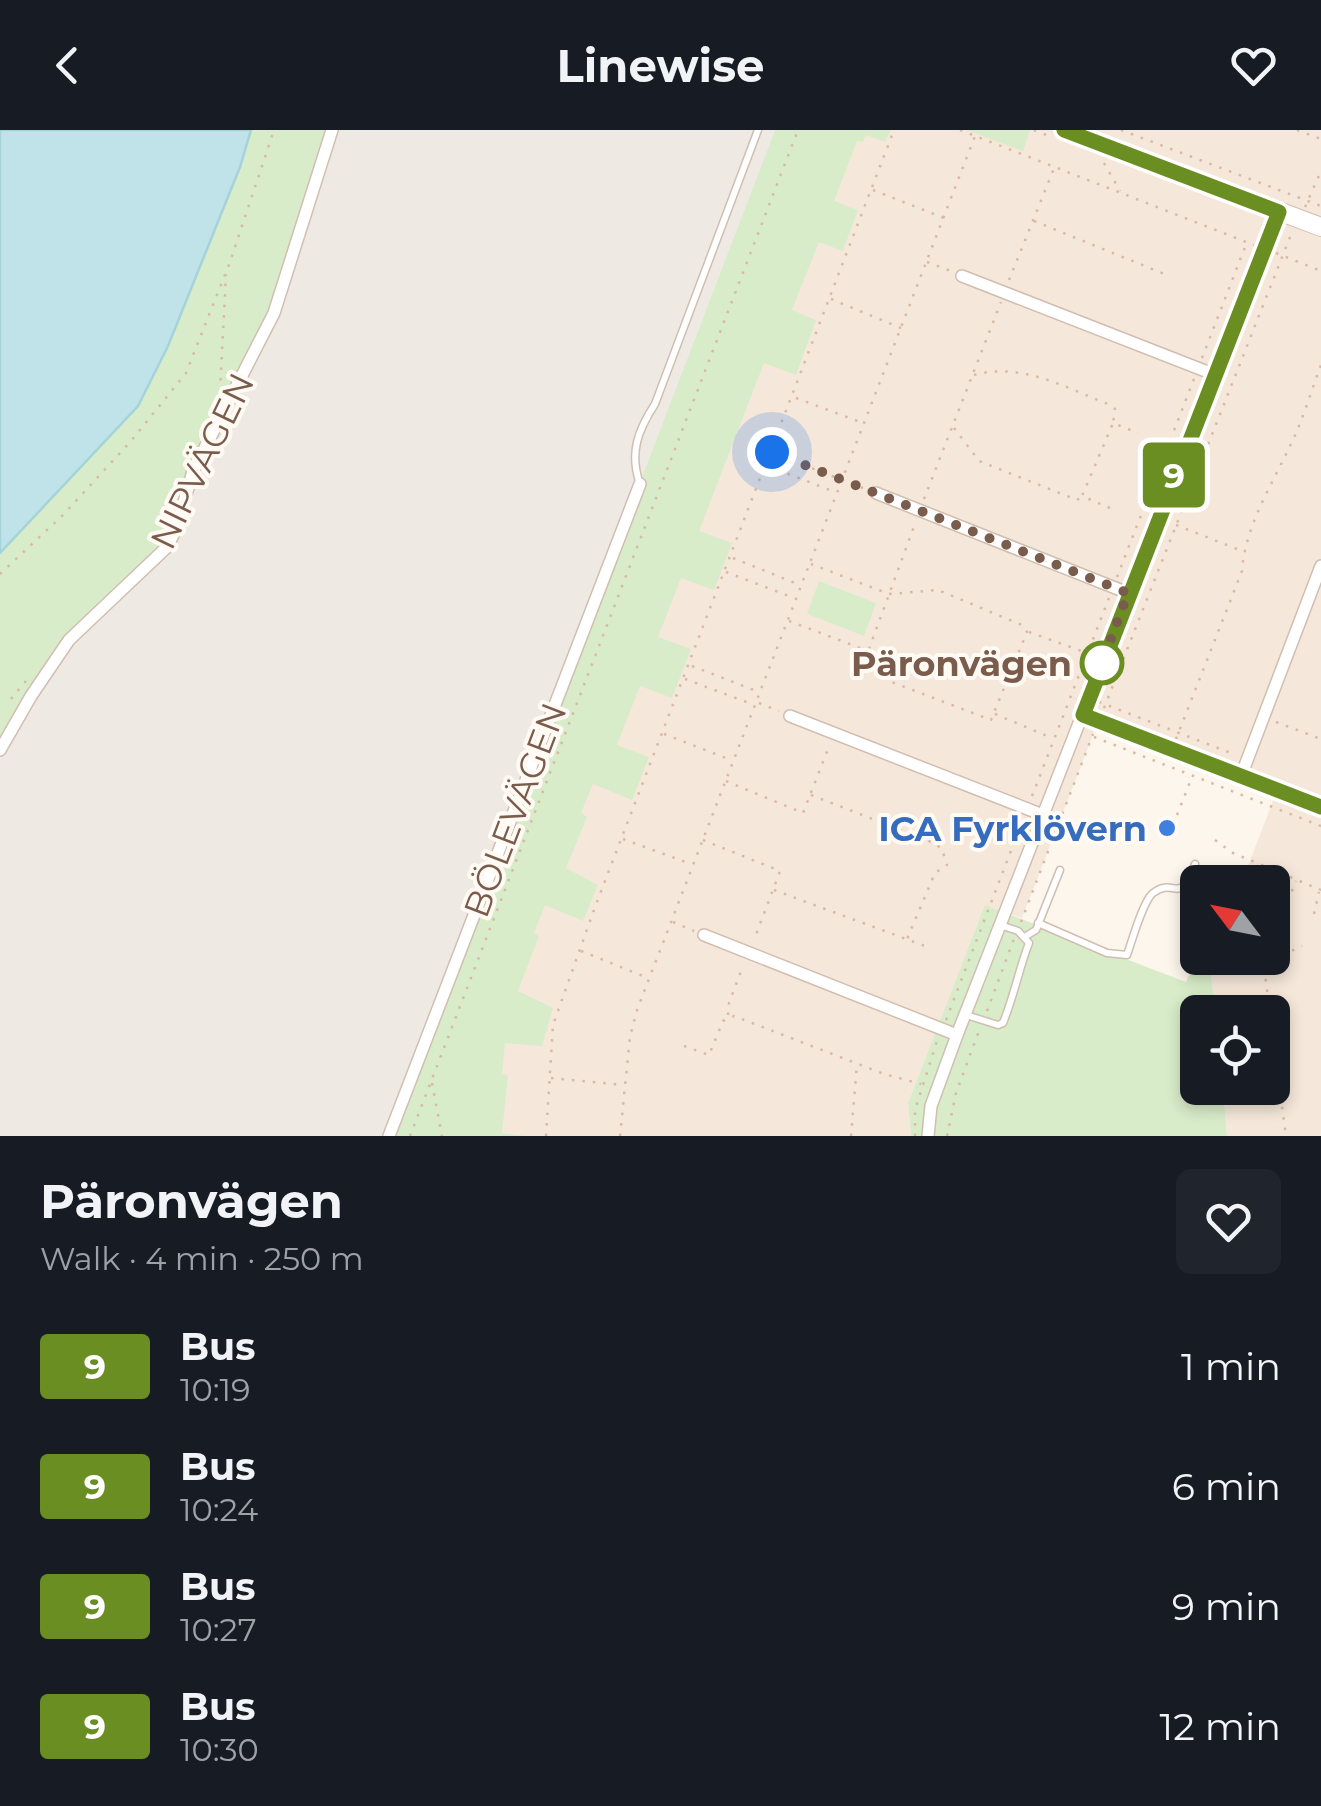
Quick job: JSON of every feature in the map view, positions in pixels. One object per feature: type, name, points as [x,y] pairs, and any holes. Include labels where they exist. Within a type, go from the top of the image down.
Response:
[{"type":"street","name":"NIPVÄGEN","points":[[0,750],[30,696],[69,640],[167,547],[193,471],[274,313],[332,130]]},
{"type":"street","points":[[1064,130],[1321,227]]},
{"type":"street","points":[[928,1136],[931,1106],[957,1035],[1279,212]]},
{"type":"street","points":[[962,276],[1213,374]]},
{"type":"street","name":"BÖLEVÄGEN","points":[[389,1136],[640,484]]},
{"type":"street","points":[[876,493],[1128,593]]},
{"type":"street","points":[[1240,776],[1321,566]]},
{"type":"street","points":[[1083,715],[1321,807]]},
{"type":"street","points":[[790,716],[1043,815]]},
{"type":"street","points":[[704,936],[957,1035]]},
{"type":"lane","points":[[640,484],[634,465],[641,426],[655,404],[758,130]]},
{"type":"lane","points":[[1038,923],[1107,953],[1127,955],[1149,897],[1162,889],[1188,886],[1195,864]]},
{"type":"lane","points":[[1026,936],[1036,930],[1060,870]]},
{"type":"lane","points":[[965,1014],[998,1026],[1003,1023],[1018,987],[1018,971],[1030,942],[1018,931],[1000,924]]},
{"type":"path","points":[[0,574],[63,515],[186,373],[226,272],[274,130]]},
{"type":"path","points":[[410,1136],[798,130]]},
{"type":"path","points":[[546,1136],[553,1026],[894,130]]},
{"type":"path","points":[[960,130],[1321,270]]},
{"type":"path","points":[[1121,130],[1321,206]]},
{"type":"path","points":[[1297,130],[1321,139]]},
{"type":"path","points":[[620,1136],[630,1036],[649,978],[975,136]]},
{"type":"path","points":[[1099,154],[1120,192]]},
{"type":"path","points":[[868,651],[1054,166]]},
{"type":"path","points":[[947,1136],[956,1093],[1092,737],[1281,255],[1321,171]]},
{"type":"path","points":[[872,189],[944,218]]},
{"type":"path","points":[[1033,221],[1167,275]]},
{"type":"path","points":[[915,1136],[915,1110],[942,1030],[1247,242]]},
{"type":"path","points":[[927,262],[962,276]]},
{"type":"path","points":[[219,418],[226,272]]},
{"type":"path","points":[[830,298],[902,328]]},
{"type":"path","points":[[1172,749],[1242,571],[1243,551],[1321,364]]},
{"type":"path","points":[[953,426],[978,461],[1077,500],[1113,423],[1115,409],[1108,404],[1027,373],[1007,370],[972,375]]},
{"type":"path","points":[[793,397],[864,424]]},
{"type":"path","points":[[1113,423],[1138,433]]},
{"type":"path","points":[[772,452],[876,493]]},
{"type":"path","points":[[766,465],[838,493]]},
{"type":"path","points":[[1082,496],[1110,508]]},
{"type":"path","points":[[1176,525],[1243,551]]},
{"type":"path","points":[[730,557],[802,586]]},
{"type":"path","points":[[810,564],[889,594],[938,590],[1022,626],[1027,632],[1088,653]]},
{"type":"path","points":[[725,572],[796,599]]},
{"type":"path","points":[[788,620],[868,651],[876,656],[889,681],[991,720],[1027,632]]},
{"type":"path","points":[[689,665],[760,693]]},
{"type":"path","points":[[684,678],[790,716]]},
{"type":"path","points":[[1089,698],[1247,760]]},
{"type":"path","points":[[994,713],[1054,739]]},
{"type":"path","points":[[1263,718],[1321,739]]},
{"type":"path","points":[[1077,729],[1321,826]]},
{"type":"path","points":[[726,781],[802,812],[834,733]]},
{"type":"path","points":[[662,734],[734,762]]},
{"type":"path","points":[[1177,815],[1192,776]]},
{"type":"path","points":[[811,795],[942,849],[948,865],[935,873],[907,939]]},
{"type":"path","points":[[622,838],[694,864]]},
{"type":"path","points":[[684,1046],[709,1055],[728,1017],[729,1002],[780,870],[703,840]]},
{"type":"path","points":[[1215,840],[1233,853],[1320,889],[1314,914]]},
{"type":"path","points":[[1290,897],[1297,880]]},
{"type":"path","points":[[773,889],[925,946]]},
{"type":"path","points":[[672,922],[704,936]]},
{"type":"path","points":[[1290,950],[1302,946]]},
{"type":"path","points":[[579,951],[649,978]]},
{"type":"path","points":[[728,1017],[922,1084]]},
{"type":"path","points":[[851,1136],[857,1064]]},
{"type":"path","points":[[550,1078],[625,1085]]},
{"type":"path","points":[[432,1080],[442,1136]]},
{"type":"path","points":[[1282,1105],[1286,1136]]},
{"type":"shaded area","points":[[332,130],[775,130],[389,1136],[0,1136],[0,750]]},
{"type":"shaded area","points":[[827,130],[1321,130],[1321,1136],[1227,1136],[1224,1105],[1290,1105],[1290,995],[1213,995],[1211,975],[1290,975],[1290,865],[1248,865],[1277,790],[1098,722],[1022,918],[985,906],[908,1103],[911,1136],[469,1136],[462,1067]]},
{"type":"green space","points":[[251,130],[332,130],[274,313],[219,417],[176,529],[69,640],[0,750],[0,553],[138,406],[168,346],[240,167]]},
{"type":"green space","points":[[775,130],[891,130],[885,142],[866,135],[863,142],[857,141],[834,201],[858,210],[843,251],[819,242],[792,310],[816,320],[796,375],[764,363],[699,531],[732,543],[714,590],[681,578],[658,637],[691,649],[672,698],[640,686],[617,745],[649,757],[632,800],[593,784],[581,813],[587,817],[566,868],[598,885],[583,921],[545,905],[534,933],[539,936],[518,991],[553,1008],[542,1046],[505,1043],[502,1074],[508,1075],[502,1133],[526,1136],[389,1136]]},
{"type":"green space","points":[[966,130],[1030,130],[1023,151]]},
{"type":"green space","points":[[819,581],[876,603],[864,636],[807,614]]},
{"type":"green space","points":[[985,905],[1186,982],[1189,975],[1211,975],[1213,995],[1180,995],[1180,1105],[1224,1105],[1227,1136],[911,1136],[908,1103]]},
{"type":"water","points":[[0,130],[251,130],[240,167],[168,346],[138,406],[0,553]]},
{"type":"bus line","name":"9","points":[[1064,130],[1279,212],[1083,715],[1321,807]]},
{"type":"place","name":"Päronvägen","points":[[1102,663]]},
{"type":"place","name":"ICA Fyrklövern","points":[[1167,828]]},
{"type":"route","points":[[772,452],[1128,593],[1102,663]]}]
